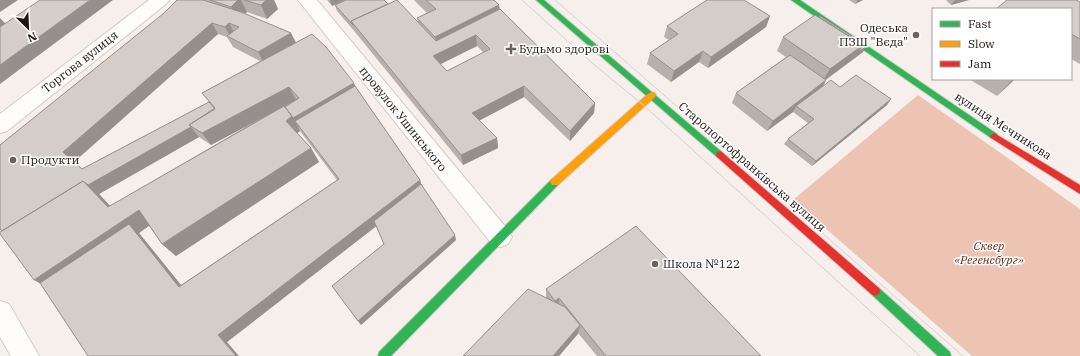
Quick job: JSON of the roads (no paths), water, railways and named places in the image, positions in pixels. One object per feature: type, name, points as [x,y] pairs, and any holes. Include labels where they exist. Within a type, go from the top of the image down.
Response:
[{"type":"street","name":"Торгова вулиця","points":[[0,125],[160,0]]},
{"type":"street","name":"провулок Ушинського","points":[[307,0],[500,238]]},
{"type":"street","name":"Старопортофранківська вулиця","points":[[540,0],[652,95],[827,248],[946,356]]},
{"type":"street","name":"вулиця Мечникова","points":[[794,0],[975,124],[1080,190]]},
{"type":"street","points":[[383,356],[566,171],[652,95]]},
{"type":"street","points":[[0,313],[26,356]]},
{"type":"tram line","points":[[522,0],[592,63],[641,103],[920,356]]},
{"type":"tram line","points":[[555,0],[963,356]]},
{"type":"place","name":"Одеська ПЗШ \"Вєда\"","points":[[916,35]]},
{"type":"place","name":"Будьмо здорові","points":[[511,49]]},
{"type":"place","name":"Продукти","points":[[13,160]]},
{"type":"place","name":"Школа №122","points":[[655,264]]},
{"type":"park label","name":"Сквер «Регенсбург»","points":[[989,253]]}]
